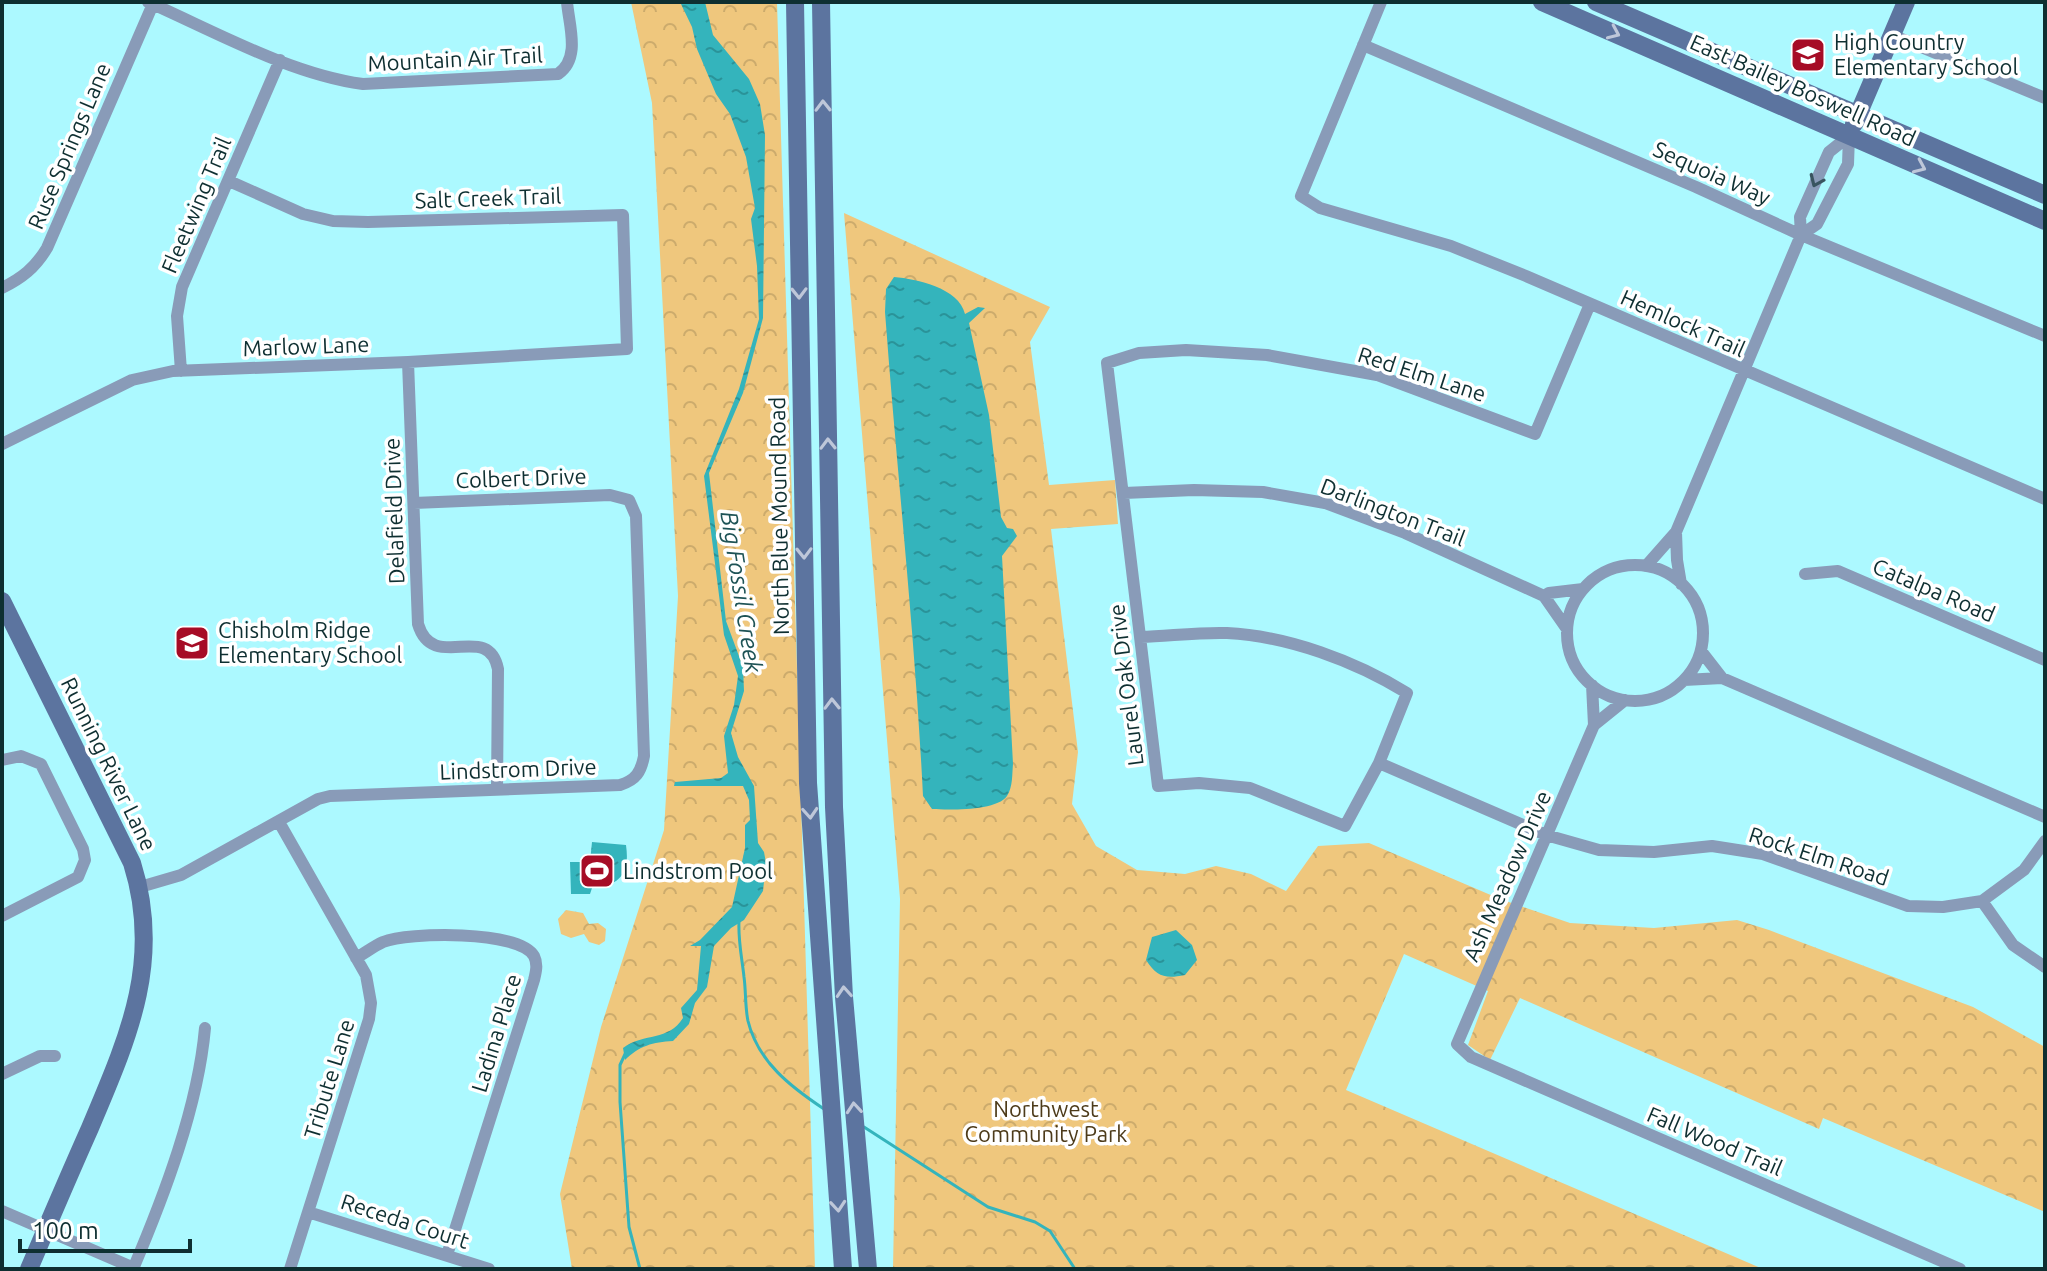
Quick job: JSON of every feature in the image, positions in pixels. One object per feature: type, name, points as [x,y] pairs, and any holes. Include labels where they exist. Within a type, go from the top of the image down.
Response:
[{"type":"main road","name":"North Blue Mound Road","points":[[795,2],[808,783],[843,1269]]},
{"type":"main road","points":[[821,2],[834,807],[850,1069],[868,1269]]},
{"type":"main road","name":"East Bailey Boswell Road","points":[[1542,2],[2045,221]]},
{"type":"main road","points":[[1585,20],[1594,2]]},
{"type":"main road","name":"East Bailey Boswell Road","points":[[1594,2],[2045,195]]},
{"type":"main road","points":[[1849,136],[1906,2]]},
{"type":"main road","points":[[1649,49],[1658,28]]},
{"type":"main road","points":[[796,144],[824,145]]},
{"type":"main road","name":"Running River Lane","points":[[2,603],[116,828],[140,887],[146,939],[143,974],[133,1021],[29,1269]]},
{"type":"street","name":"Mountain Air Trail","points":[[150,3],[280,60],[337,81],[363,84],[558,74],[568,67],[572,58],[567,2]]},
{"type":"street","points":[[1363,45],[1381,2]]},
{"type":"street","name":"Ruse Springs Lane","points":[[2,288],[20,279],[37,264],[47,248],[150,3]]},
{"type":"street","points":[[1892,35],[2045,98]]},
{"type":"street","name":"Hemlock Trail","points":[[1363,45],[1301,196],[1320,208],[1451,246],[2045,499]]},
{"type":"street","name":"Sequoia Way","points":[[1363,45],[1683,181],[1801,235],[2045,336]]},
{"type":"street","name":"Fleetwing Trail","points":[[181,371],[177,316],[182,287],[280,60]]},
{"type":"street","points":[[1646,566],[1676,532],[1801,235],[1800,217],[1829,152],[1849,136]]},
{"type":"street","points":[[1801,235],[1817,224],[1848,164],[1849,136]]},
{"type":"street","name":"Salt Creek Trail","points":[[229,181],[303,214],[333,221],[623,215],[627,349]]},
{"type":"street","name":"Red Elm Lane","points":[[1107,363],[1139,353],[1186,350],[1267,355],[1377,375],[1535,434],[1590,304]]},
{"type":"street","name":"Marlow Lane","points":[[2,444],[132,380],[181,371],[627,349]]},
{"type":"street","name":"Delafield Drive","points":[[408,362],[418,624],[422,636],[429,643],[439,647],[478,646],[488,649],[495,657],[498,669],[497,790]]},
{"type":"street","name":"Laurel Oak Drive","points":[[1107,363],[1158,786],[1199,783],[1250,788],[1345,826],[1379,763]]},
{"type":"street","name":"Darlington Trail","points":[[1124,493],[1194,490],[1263,492],[1325,503],[1405,533],[1544,596]]},
{"type":"street","name":"Colbert Drive","points":[[414,503],[610,495],[629,500]]},
{"type":"street","name":"Lindstrom Drive","points":[[140,887],[181,875],[318,799],[330,796],[620,785],[631,782],[642,767],[644,756],[636,516],[629,500]]},
{"type":"street","points":[[1676,532],[1677,568],[1681,584]]},
{"type":"street","points":[[1629,566],[1646,566],[1662,571],[1681,584],[1693,598],[1701,615],[1703,633],[1701,651],[1684,680],[1672,690],[1642,701],[1607,695],[1592,685],[1578,669],[1569,650],[1567,629],[1575,601],[1583,589],[1596,577],[1612,569],[1629,566]]},
{"type":"street","name":"Catalpa Road","points":[[1805,574],[1838,571],[2045,660]]},
{"type":"street","points":[[1567,629],[1544,596],[1583,589]]},
{"type":"street","points":[[1141,637],[1228,633],[1290,643],[1354,666],[1400,689],[1407,693],[1379,763]]},
{"type":"street","points":[[1701,651],[1722,678]]},
{"type":"street","points":[[1684,680],[1722,678],[2045,817]]},
{"type":"street","name":"Ash Meadow Drive","points":[[1457,1044],[1594,725],[1592,685]]},
{"type":"street","name":"Ash Meadow Drive","points":[[1594,725],[1625,700]]},
{"type":"street","points":[[2,760],[21,756],[41,764],[83,849],[83,870],[78,877],[2,916]]},
{"type":"street","name":"Rock Elm Road","points":[[1379,763],[1546,835],[1599,850],[1654,852],[1712,846],[1763,854],[1908,906],[1943,907],[1982,901],[2024,870],[2045,841]]},
{"type":"street","name":"Tribute Lane","points":[[279,822],[366,975],[371,1003],[369,1019],[290,1269]]},
{"type":"street","points":[[1982,901],[2013,945],[2045,967]]},
{"type":"street","name":"Ladina Place","points":[[356,958],[385,941],[472,935],[512,941],[525,947],[533,955],[537,966],[447,1255]]},
{"type":"street","points":[[2,1211],[134,1268],[198,1080],[205,1028]]},
{"type":"street","name":"Fall Wood Trail","points":[[1457,1044],[1471,1057],[1960,1269]]},
{"type":"street","points":[[2,1074],[40,1056],[55,1056]]},
{"type":"street","name":"Receda Court","points":[[308,1212],[489,1269]]},
{"type":"green space","points":[[631,2],[777,2],[815,1269],[572,1269],[560,1194],[601,1027],[664,830],[678,596],[652,103]]},
{"type":"green space","name":"Northwest Community Park","points":[[844,213],[1050,307],[1030,342],[1049,485],[1115,480],[1118,524],[1051,529],[1078,752],[1072,804],[1096,846],[1137,870],[1185,874],[1216,866],[1251,874],[1286,891],[1318,846],[1369,843],[1500,899],[1570,923],[1654,928],[1737,920],[1973,1007],[2045,1047],[2045,1212],[1823,1118],[1819,1129],[1520,998],[1490,1060],[1468,1045],[1488,991],[1404,954],[1346,1090],[1763,1269],[893,1269],[900,899]]},
{"type":"green space","points":[[566,910],[583,913],[589,924],[598,923],[606,929],[605,941],[599,945],[589,942],[584,934],[571,938],[561,934],[558,919]]},
{"type":"water","points":[[680,2],[705,2],[713,35],[749,79],[760,104],[765,135],[763,318],[743,393],[709,473],[726,621],[743,667],[744,691],[731,733],[738,757],[754,786],[758,843],[766,863],[763,891],[744,920],[731,928],[714,946],[707,987],[695,1003],[689,1024],[673,1041],[647,1046],[625,1060],[623,1048],[670,1031],[683,1018],[681,1008],[697,990],[701,946],[690,946],[700,940],[732,907],[745,848],[745,825],[750,820],[749,800],[743,786],[674,786],[675,782],[721,778],[728,773],[724,736],[734,705],[738,676],[724,635],[704,476],[739,389],[759,319],[751,219],[755,208],[746,157],[730,114],[716,94]]},
{"type":"water","points":[[894,277],[946,291],[961,305],[965,314],[978,307],[985,308],[969,323],[989,415],[1001,517],[1007,528],[1013,529],[1017,536],[1002,556],[1012,780],[1002,801],[983,807],[932,809],[923,796],[885,312],[886,289]]},
{"type":"water","name":"Lindstrom Pool","points":[[592,842],[626,845],[625,870],[610,884],[592,888],[590,894],[571,894],[570,862],[590,862]]},
{"type":"water","points":[[1176,930],[1192,945],[1197,960],[1185,975],[1172,977],[1154,970],[1146,960],[1152,937]]},
{"type":"waterway","name":"Big Fossil Creek","points":[[739,921],[747,1016],[753,1036],[777,1072],[824,1109]]},
{"type":"waterway","points":[[626,1052],[620,1065],[620,1102],[629,1227],[640,1269]]},
{"type":"waterway","name":"Big Fossil Creek","points":[[864,1127],[988,1207],[1035,1222],[1050,1231],[1075,1269]]},
{"type":"place","name":"High Country Elementary School","points":[[1808,55]]},
{"type":"place","name":"Chisholm Ridge Elementary School","points":[[192,643]]},
{"type":"place","name":"Lindstrom Pool","points":[[597,871]]}]
